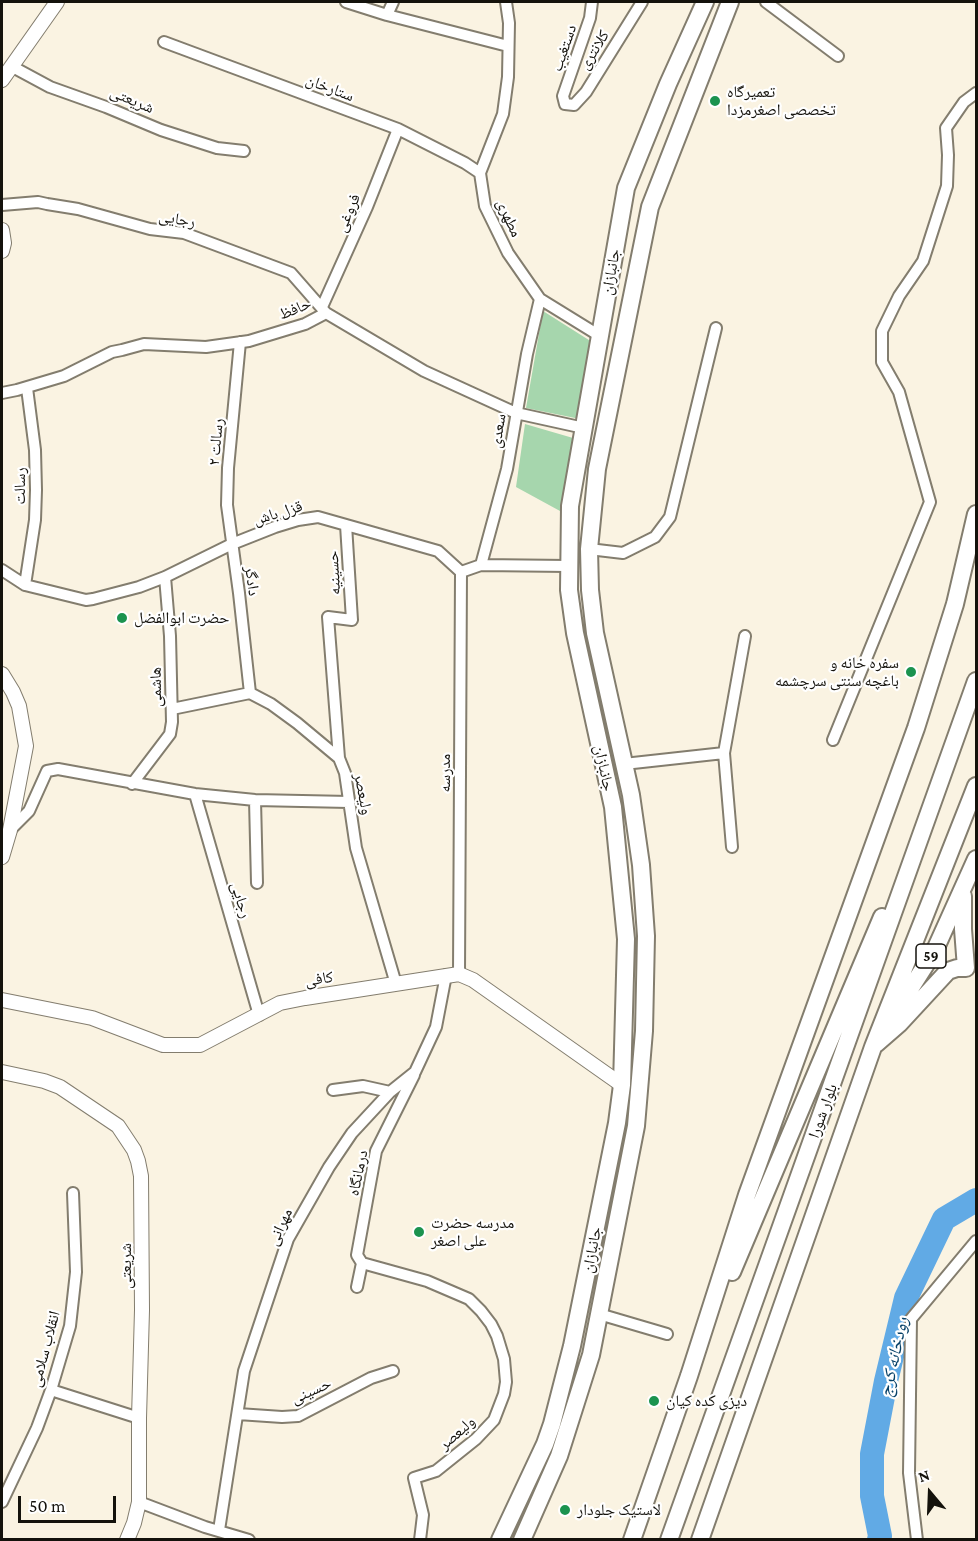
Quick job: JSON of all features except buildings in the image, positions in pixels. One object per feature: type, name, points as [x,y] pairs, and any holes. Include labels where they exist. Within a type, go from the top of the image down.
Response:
[{"type":"main road","name":"جانبازان","points":[[500,1539],[545,1444],[552,1424],[572,1346],[617,1123],[622,1085],[626,939],[613,807],[575,633],[569,590],[570,506],[626,188],[668,84],[705,2]]},
{"type":"main road","name":"جانبازان","points":[[522,1539],[565,1440],[591,1355],[636,1126],[640,1095],[646,936],[641,865],[631,795],[595,633],[590,590],[589,549],[597,469],[650,207],[730,2]]},
{"type":"main road","points":[[595,362],[598,371],[604,374],[614,372],[617,367]]},
{"type":"main road","points":[[632,1539],[689,1376],[747,1196],[916,728],[955,604],[976,514]]},
{"type":"main road","name":"بلوار شورا","points":[[669,1539],[976,681]]},
{"type":"main road","name":"بلوار شورا","points":[[700,1539],[873,1047],[976,786]]},
{"type":"main road","points":[[689,1376],[871,941],[926,824]]},
{"type":"main road","name":"59","points":[[873,1047],[935,950],[976,859]]},
{"type":"main road","points":[[873,1047],[899,1024],[948,971],[966,968],[963,891]]},
{"type":"main road","points":[[622,1085],[640,1095]]},
{"type":"street","points":[[2,80],[57,2]]},
{"type":"street","points":[[346,2],[508,46]]},
{"type":"street","points":[[387,15],[393,2]]},
{"type":"street","name":"مطهری","points":[[506,2],[508,77],[503,114],[480,173],[485,206],[508,253],[540,299],[600,336]]},
{"type":"street","name":"دستغیب","points":[[565,104],[563,96],[590,18],[592,2]]},
{"type":"street","name":"کلانتری","points":[[565,104],[574,105],[586,92],[642,2]]},
{"type":"street","points":[[766,2],[838,56]]},
{"type":"street","name":"ستارخان","points":[[164,42],[398,129],[480,173]]},
{"type":"street","name":"شریعتی","points":[[11,66],[50,87],[161,130],[217,148],[244,151]]},
{"type":"street","points":[[833,740],[930,502],[899,392],[882,362],[882,330],[899,296],[923,261],[947,186],[946,128],[964,102],[976,93]]},
{"type":"street","name":"فروغی","points":[[324,310],[398,129]]},
{"type":"street","name":"رجایی","points":[[2,205],[38,202],[78,209],[150,230],[190,235],[291,273],[324,310]]},
{"type":"street","points":[[2,230],[4,243],[2,251]]},
{"type":"street","name":"سعدی","points":[[481,565],[507,469],[527,354],[540,299]]},
{"type":"street","name":"حافظ","points":[[2,393],[64,376],[112,352],[144,344],[206,347],[240,342],[305,324],[324,310],[424,371],[516,413],[584,428]]},
{"type":"street","points":[[589,549],[622,553],[655,537],[670,518],[716,328]]},
{"type":"street","name":"رسالت ۲","points":[[232,544],[227,505],[228,477],[240,342]]},
{"type":"street","name":"رسالت","points":[[25,585],[35,520],[36,490],[35,450],[27,388]]},
{"type":"street","name":"قزل باش","points":[[2,570],[25,585],[86,600],[125,592],[165,577],[232,544],[298,520],[318,517],[438,551],[461,572]]},
{"type":"street","name":"حسینیه","points":[[339,758],[328,617],[352,620],[346,525]]},
{"type":"street","name":"دادگر","points":[[232,544],[250,693]]},
{"type":"street","points":[[461,572],[481,565],[568,566]]},
{"type":"street","name":"مدرسه","points":[[453,975],[461,572]]},
{"type":"street","name":"هاشمی","points":[[132,783],[170,734],[172,709],[170,636],[165,577]]},
{"type":"street","points":[[732,847],[724,753],[745,636]]},
{"type":"street","points":[[2,674],[19,706],[26,746],[10,830],[2,857]]},
{"type":"street","points":[[172,709],[250,693]]},
{"type":"street","name":"ولیعصر","points":[[250,693],[271,704],[339,758],[345,773],[352,810],[356,848],[396,984]]},
{"type":"street","points":[[624,764],[724,753]]},
{"type":"street","points":[[10,830],[29,811],[47,771],[58,769],[195,794],[255,800],[349,802]]},
{"type":"street","name":"رجایی","points":[[195,794],[259,1015]]},
{"type":"street","points":[[255,800],[257,883]]},
{"type":"street","points":[[453,975],[473,980],[622,1085]]},
{"type":"street","name":"کافی","points":[[2,1000],[92,1018],[163,1045],[200,1045],[280,1003],[453,975]]},
{"type":"street","name":"مهرانی","points":[[219,1530],[244,1371],[288,1239],[329,1167],[352,1133],[390,1092],[415,1072],[436,1027],[453,975]]},
{"type":"street","name":"شریعتی","points":[[2,1072],[44,1081],[60,1087],[118,1126],[134,1150],[141,1176],[142,1310],[139,1502],[127,1539]]},
{"type":"street","name":"درمانگاه","points":[[357,1287],[362,1263],[357,1255],[376,1151],[401,1105],[415,1072]]},
{"type":"street","points":[[333,1090],[363,1086],[390,1092]]},
{"type":"street","name":"انقلاب سلامی","points":[[2,1502],[37,1428],[70,1326],[76,1272],[73,1193]]},
{"type":"street","points":[[917,1539],[909,1473],[911,1318],[976,1240]]},
{"type":"street","name":"ولیعصر","points":[[362,1263],[427,1281],[469,1299],[490,1324],[497,1336],[504,1359],[506,1382],[494,1420],[436,1471],[414,1478],[423,1515],[420,1539]]},
{"type":"street","points":[[599,1314],[667,1334]]},
{"type":"street","name":"حسینی","points":[[238,1414],[298,1416],[371,1378],[393,1371]]},
{"type":"street","points":[[51,1390],[139,1418]]},
{"type":"street","points":[[139,1502],[249,1539]]},
{"type":"green space","points":[[543,311],[592,342],[580,419],[526,408]]},
{"type":"green space","points":[[525,424],[573,438],[560,511],[516,487]]},
{"type":"waterway","name":"رودخانه کرج","points":[[879,1540],[872,1496],[872,1454],[886,1381],[906,1298],[944,1219],[976,1200]]},
{"type":"place","name":"تعمیرگاه تخصصی اصغرمزدا","points":[[715,101]]},
{"type":"place","name":"حضرت ابوالفضل","points":[[122,618]]},
{"type":"place","name":"سفره خانه و باغچه سنتی سرچشمه","points":[[911,672]]},
{"type":"place","name":"مدرسه حضرت علی اصغر","points":[[419,1232]]},
{"type":"place","name":"دیزی کده کیان","points":[[654,1401]]},
{"type":"place","name":"لاستیک جلودار","points":[[565,1510]]}]
